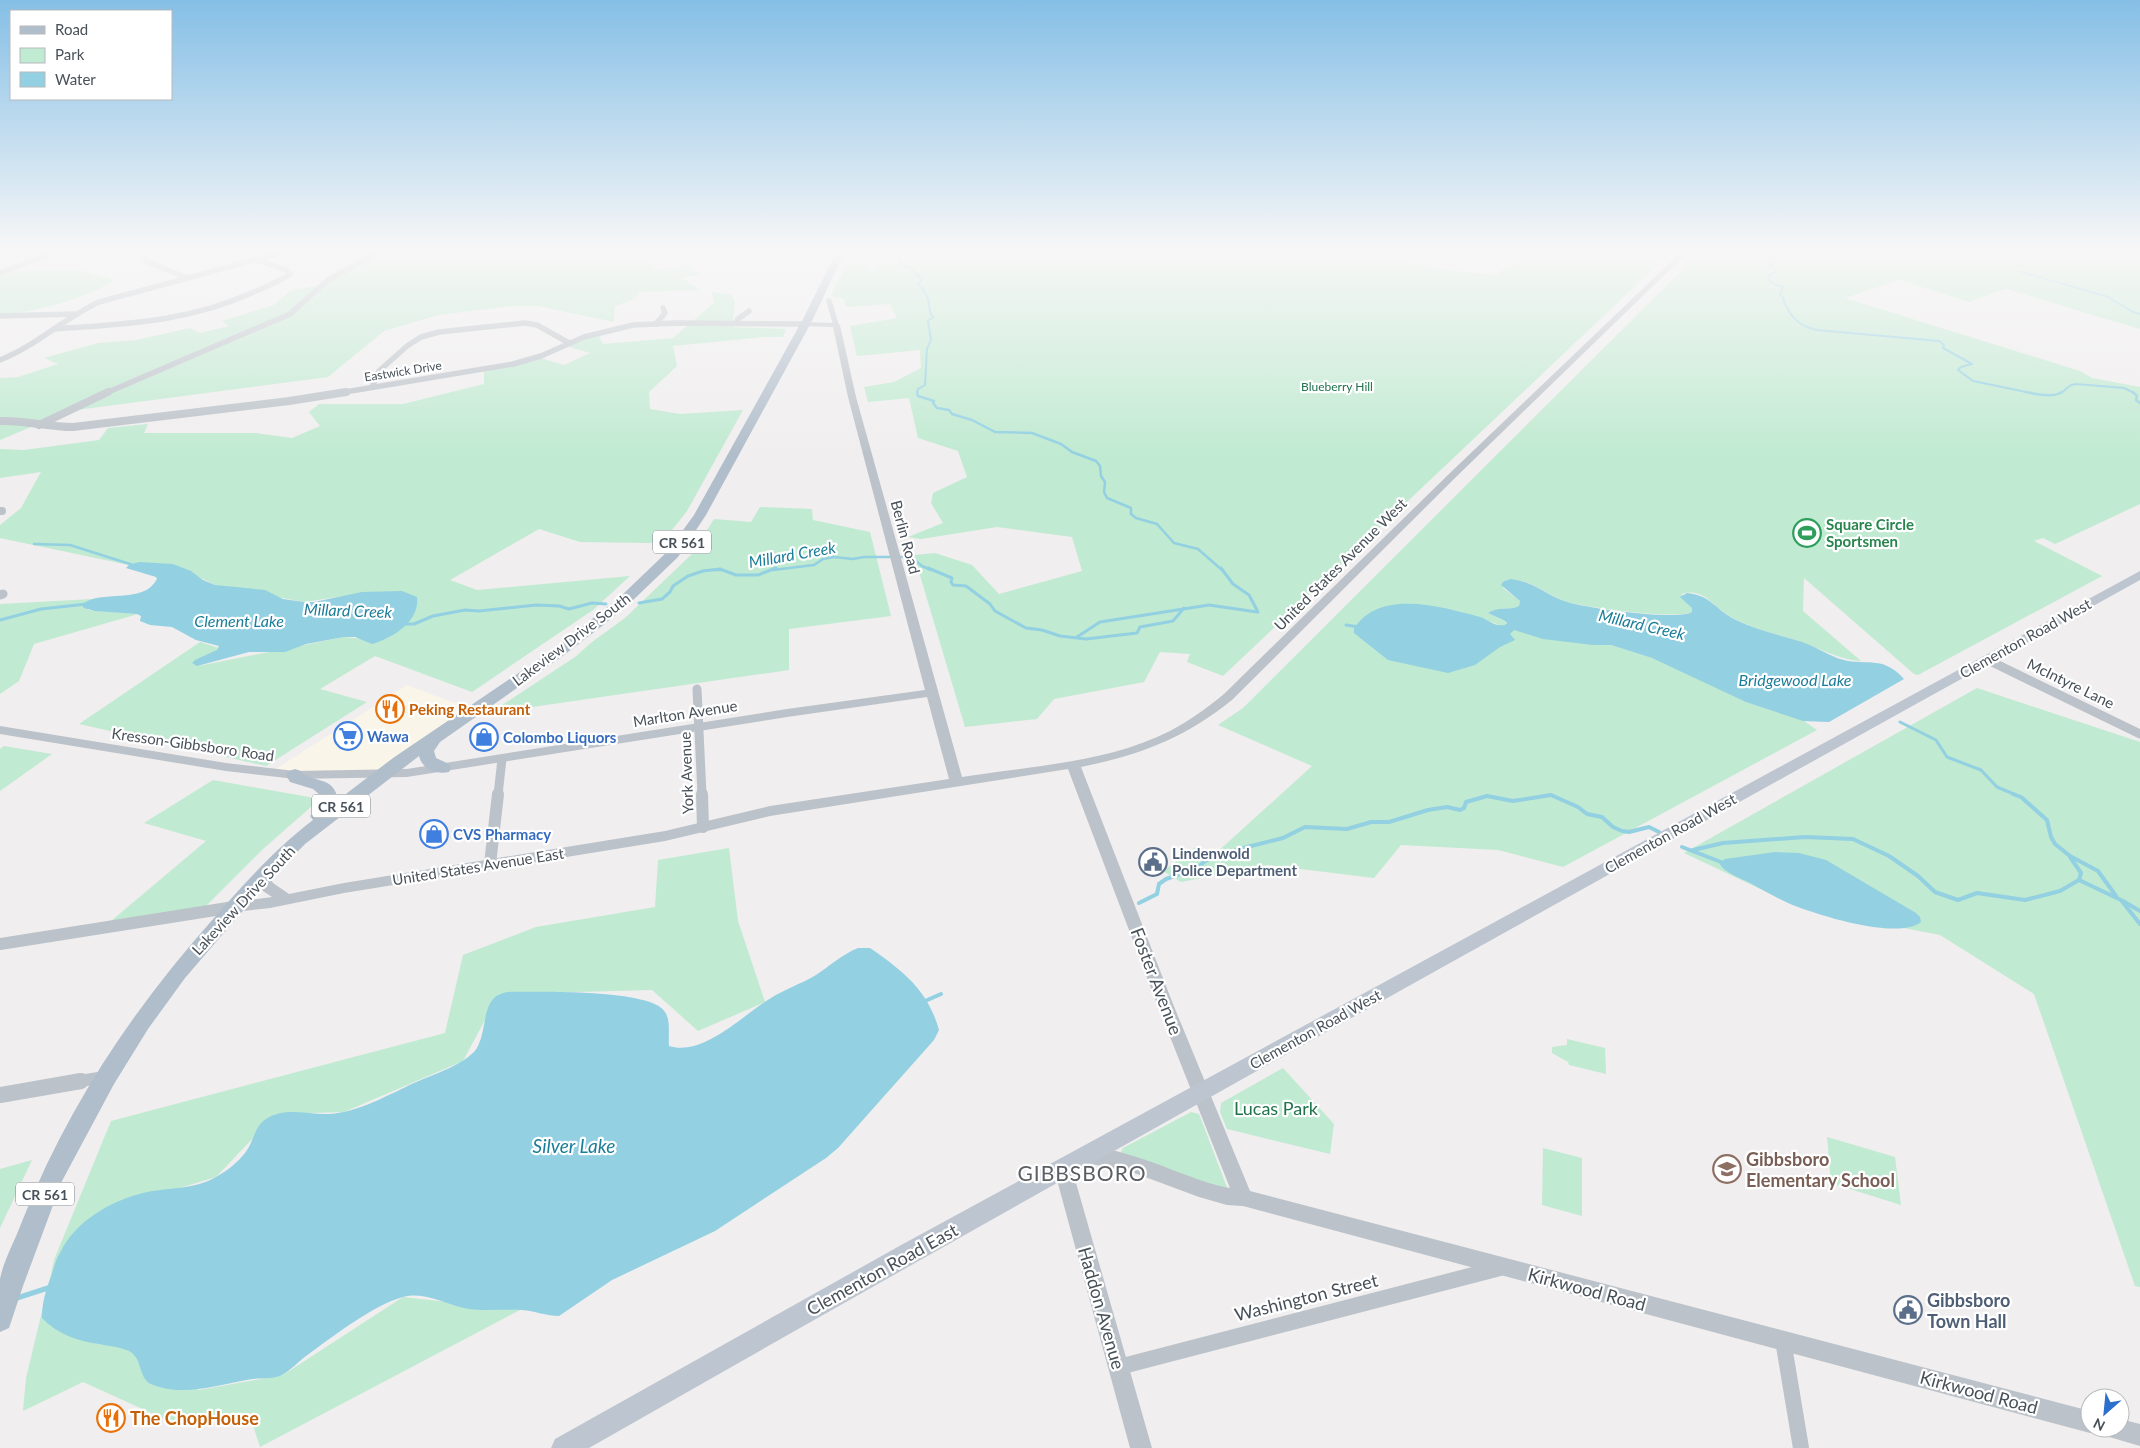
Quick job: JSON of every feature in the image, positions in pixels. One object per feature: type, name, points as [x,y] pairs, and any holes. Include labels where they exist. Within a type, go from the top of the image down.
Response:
[{"type":"main road","name":"Lakeview Drive South","points":[[0,1319],[10,1286],[51,1179],[106,1076],[140,1023],[178,972],[261,876],[299,840],[383,773],[597,623],[625,600],[673,554],[700,516],[805,324]]},
{"type":"main road","name":"Clementon Road West","points":[[1202,1093],[1395,984],[2140,575]]},
{"type":"main road","points":[[432,739],[426,750],[428,760],[434,765],[444,768]]},
{"type":"main road","points":[[294,775],[296,778],[320,786],[328,792],[331,800],[328,808],[307,828],[299,840]]},
{"type":"main road","name":"Clementon Road East","points":[[564,1448],[911,1252],[1202,1093]]},
{"type":"street","points":[[0,360],[25,350],[65,321]]},
{"type":"street","points":[[54,329],[162,321]]},
{"type":"street","points":[[37,426],[91,399],[275,321]]},
{"type":"street","points":[[656,324],[658,321]]},
{"type":"street","name":"Berlin Road","points":[[835,321],[852,397],[956,781]]},
{"type":"street","name":"United States Avenue West","points":[[956,781],[1107,758],[1143,748],[1184,729],[1206,715],[1235,690],[1454,474],[1614,321]]},
{"type":"street","points":[[372,387],[376,375],[385,365],[415,340],[432,333],[525,323],[537,325],[569,343]]},
{"type":"street","name":"Eastwick Drive","points":[[0,421],[17,420],[37,426],[73,427],[289,401],[513,364],[541,356],[584,337],[619,328],[656,324],[836,325]]},
{"type":"street","name":"McIntyre Lane","points":[[1988,660],[2140,734]]},
{"type":"street","name":"York Avenue","points":[[697,689],[703,827]]},
{"type":"street","name":"Marlton Avenue","points":[[383,773],[407,773],[444,768],[699,726],[932,693]]},
{"type":"street","name":"Kresson-Gibbsboro Road","points":[[0,730],[226,767],[294,775],[383,773]]},
{"type":"street","points":[[490,864],[502,759]]},
{"type":"street","name":"Foster Avenue","points":[[1073,764],[1243,1198]]},
{"type":"street","name":"United States Avenue East","points":[[0,944],[235,906],[270,903],[490,864],[665,836],[770,811],[956,781]]},
{"type":"street","points":[[261,876],[268,887],[286,900]]},
{"type":"street","points":[[0,1095],[106,1076]]},
{"type":"street","name":"Kirkwood Road","points":[[1086,1156],[1129,1163],[1189,1187],[1222,1197],[1243,1198],[2080,1419]]},
{"type":"street","name":"Haddon Avenue","points":[[1062,1169],[1141,1448]]},
{"type":"street","name":"Washington Street","points":[[1119,1367],[1503,1267]]},
{"type":"street","points":[[1783,1340],[1801,1448]]},
{"type":"shaded area","points":[[407,685],[474,710],[383,773],[271,772]]},
{"type":"green space","points":[[222,321],[419,321],[384,331],[328,377],[69,411],[0,440],[0,378],[18,377],[58,364],[44,358],[98,343],[136,340],[190,328],[200,333],[229,326]]},
{"type":"green space","points":[[693,321],[733,321],[732,327],[786,329],[783,337],[764,337],[673,346],[677,366],[649,392],[650,409],[680,414],[743,410],[687,511],[664,540],[649,543],[580,542],[539,529],[450,580],[477,590],[630,576],[593,610],[472,692],[375,656],[320,689],[367,702],[266,766],[79,724],[200,642],[219,648],[198,666],[344,637],[380,641],[370,592],[304,602],[215,585],[173,564],[129,565],[0,538],[0,525],[21,508],[41,472],[0,478],[0,449],[24,450],[99,440],[108,428],[148,424],[144,433],[255,433],[292,438],[320,426],[309,412],[319,404],[403,404],[484,384],[484,368],[537,357],[564,365],[590,353],[563,345],[597,332],[603,344],[673,338]]},
{"type":"green space","name":"Blueberry Hill","points":[[882,321],[1599,321],[1223,676],[1187,662],[1190,654],[1160,652],[1144,682],[1054,699],[1037,719],[965,727],[914,555],[935,553],[972,565],[999,594],[1082,571],[1072,537],[997,527],[921,539],[908,537],[943,523],[931,503],[933,493],[967,477],[958,451],[918,438],[909,398],[868,402],[864,387],[894,382],[921,368],[920,350],[857,356],[850,326]]},
{"type":"green space","points":[[1631,321],[1918,321],[2080,371],[2092,378],[2140,387],[2140,504],[2055,544],[2043,538],[2034,541],[2102,576],[1918,675],[1914,674],[1804,578],[1803,611],[1861,661],[1838,656],[1746,624],[1728,615],[1707,598],[1696,593],[1682,594],[1692,608],[1692,612],[1683,614],[1650,614],[1574,604],[1557,598],[1529,583],[1507,580],[1504,581],[1503,588],[1520,601],[1519,606],[1488,613],[1506,622],[1506,625],[1502,626],[1478,617],[1396,604],[1510,631],[1514,630],[1611,645],[1652,658],[1804,721],[1817,730],[1563,867],[1498,850],[1401,845],[1374,878],[1268,865],[1181,882],[1163,871],[1197,846],[1214,855],[1312,766],[1218,725],[1243,708]]},
{"type":"green space","points":[[2112,321],[2140,321],[2140,329]]},
{"type":"green space","points":[[760,507],[812,509],[813,520],[870,532],[891,616],[789,629],[789,670],[490,713],[575,657],[625,618],[694,552],[714,519],[751,522]]},
{"type":"green space","points":[[93,599],[88,610],[138,614],[34,644],[19,681],[0,694],[0,604]]},
{"type":"green space","points":[[1977,688],[2140,742],[2140,1287],[2135,1286],[2034,994],[1940,935],[1801,908],[1684,853]]},
{"type":"green space","points":[[4,746],[52,754],[0,791],[0,749]]},
{"type":"green space","points":[[213,780],[320,799],[263,849],[201,911],[104,927],[206,841],[144,823]]},
{"type":"green space","points":[[729,848],[738,921],[765,1002],[698,1031],[652,990],[499,994],[463,1061],[344,1112],[276,1114],[216,1177],[97,1213],[46,1297],[54,1260],[111,1121],[445,1033],[463,955],[536,927],[655,907],[658,860]]},
{"type":"green space","points":[[1567,1039],[1605,1048],[1606,1074],[1569,1065],[1568,1062],[1552,1053],[1552,1047],[1567,1045]]},
{"type":"green space","name":"Lucas Park","points":[[1283,1068],[1334,1124],[1330,1154],[1227,1129],[1220,1112],[1221,1103]]},
{"type":"green space","points":[[1191,1112],[1199,1114],[1228,1190],[1123,1156],[1121,1152],[1123,1148]]},
{"type":"green space","points":[[1827,1137],[1895,1157],[1901,1205],[1831,1183]]},
{"type":"green space","points":[[1543,1148],[1582,1158],[1582,1216],[1542,1205]]},
{"type":"green space","points":[[32,1160],[0,1228],[0,1169]]},
{"type":"green space","points":[[403,1297],[520,1310],[260,1447],[249,1413],[169,1421],[83,1382],[23,1411],[26,1378],[44,1303],[199,1390],[283,1375]]},
{"type":"water","name":"Clement Lake","points":[[139,562],[173,564],[191,571],[203,580],[215,585],[265,590],[283,599],[314,602],[362,592],[402,591],[417,597],[417,606],[414,614],[403,628],[388,638],[372,644],[355,637],[344,637],[306,644],[285,652],[249,652],[197,666],[192,663],[217,650],[219,646],[196,640],[172,627],[150,625],[140,621],[141,616],[137,614],[95,611],[84,608],[82,605],[90,600],[99,598],[132,595],[150,587],[157,579],[156,577],[126,568]]},
{"type":"water","name":"Bridgewood Lake","points":[[1511,579],[1533,585],[1557,598],[1574,604],[1650,614],[1668,615],[1692,612],[1692,608],[1680,597],[1687,593],[1696,595],[1708,600],[1729,616],[1744,624],[1806,644],[1847,661],[1872,662],[1888,666],[1904,679],[1829,722],[1803,721],[1746,702],[1652,658],[1611,645],[1593,645],[1543,639],[1514,630],[1510,634],[1515,640],[1500,647],[1475,665],[1448,673],[1388,660],[1354,633],[1354,629],[1365,616],[1379,608],[1412,604],[1448,609],[1480,617],[1498,625],[1505,625],[1507,623],[1505,621],[1488,613],[1519,606],[1520,601],[1501,585],[1504,581]]},
{"type":"water","points":[[1775,852],[1799,853],[1826,860],[1916,913],[1920,917],[1921,922],[1909,927],[1894,929],[1855,924],[1835,919],[1783,901],[1733,875],[1719,863],[1725,859]]},
{"type":"water","name":"Silver Lake","points":[[858,948],[870,948],[913,983],[934,1016],[939,1030],[934,1040],[838,1148],[826,1158],[715,1231],[612,1280],[559,1316],[522,1310],[469,1309],[428,1297],[403,1297],[379,1307],[353,1323],[282,1375],[189,1390],[163,1388],[151,1384],[144,1377],[137,1358],[129,1351],[68,1336],[48,1324],[42,1318],[45,1296],[59,1255],[75,1231],[95,1214],[119,1201],[143,1193],[181,1188],[199,1184],[216,1177],[242,1156],[249,1147],[259,1125],[269,1117],[290,1112],[330,1114],[352,1110],[459,1063],[474,1052],[478,1046],[487,1012],[494,998],[500,994],[509,992],[567,992],[593,993],[639,999],[656,1005],[665,1012],[669,1024],[669,1046],[682,1048],[695,1046],[709,1040],[771,998],[816,975],[841,957]]},
{"type":"waterway","points":[[917,392],[918,389],[925,385],[927,349],[931,340],[929,321]]},
{"type":"waterway","points":[[1797,321],[1817,330],[1939,341],[1944,345],[1943,348],[1972,364],[1961,367],[1958,370],[1973,381],[2027,392]]},
{"type":"waterway","points":[[2061,393],[2071,385],[2076,384],[2124,388],[2134,393]]},
{"type":"waterway","points":[[917,392],[918,396],[934,401],[933,403],[937,408],[949,410],[952,414],[972,420],[995,432],[1032,433],[1061,444],[1072,452],[1096,461],[1100,466],[1101,476],[1105,482],[1104,492],[1107,498],[1131,508],[1131,514],[1136,518],[1157,524],[1174,543],[1198,549],[1222,570]]},
{"type":"waterway","points":[[2027,392],[2050,395],[2062,392]]},
{"type":"waterway","points":[[2027,392],[2031,393]]},
{"type":"waterway","points":[[2134,393],[2137,396],[2136,400],[2140,403]]},
{"type":"waterway","points":[[34,544],[70,545],[133,565]]},
{"type":"waterway","name":"Millard Creek","points":[[773,570],[814,565],[823,559],[834,557],[853,559],[864,557],[911,557],[922,566],[931,570]]},
{"type":"waterway","name":"Millard Creek","points":[[639,603],[662,599],[670,592],[673,586],[688,576],[703,571],[720,569],[736,575],[758,575],[776,568]]},
{"type":"waterway","name":"Millard Creek","points":[[928,568],[952,578],[951,582],[953,585],[966,586],[990,604],[995,611],[1026,628],[1042,630],[1060,636],[1086,639],[1137,633],[1140,627],[1173,621],[1183,609]]},
{"type":"waterway","points":[[1221,568],[1233,584],[1249,595],[1258,612]]},
{"type":"waterway","name":"Millard Creek","points":[[714,570],[722,570]]},
{"type":"waterway","name":"Millard Creek","points":[[402,624],[414,624],[433,616],[465,610],[479,611],[536,605],[559,606],[569,609],[592,603],[606,604]]},
{"type":"waterway","name":"Millard Creek","points":[[0,620],[41,609],[87,604]]},
{"type":"waterway","name":"Millard Creek","points":[[1183,609],[1209,605],[1257,612]]},
{"type":"waterway","name":"Millard Creek","points":[[1077,637],[1100,622],[1183,609]]},
{"type":"waterway","name":"Millard Creek","points":[[1346,625],[1359,627]]},
{"type":"waterway","name":"Millard Creek","points":[[1900,722],[1936,740],[1947,757],[1981,770],[1997,787],[2016,795]]},
{"type":"waterway","name":"Millard Creek","points":[[2013,794],[2021,797],[2047,820],[2051,837],[2055,844],[2070,856],[2098,871],[2116,896]]},
{"type":"waterway","points":[[1139,903],[1157,894],[1159,884],[1166,879],[1195,869],[1207,860],[1243,848],[1283,838],[1305,827],[1347,829],[1371,822],[1389,822],[1428,810],[1447,807],[1460,810],[1464,808],[1466,802],[1487,796],[1513,801],[1551,795],[1578,807],[1587,814],[1602,817],[1613,827],[1622,831],[1629,832],[1649,827],[1659,832]]},
{"type":"waterway","points":[[1693,850],[1723,843],[1805,837],[1853,839],[1889,856],[1918,876],[1935,892],[1958,900],[1977,893],[2025,900],[2060,891],[2079,880]]},
{"type":"waterway","points":[[1682,847],[1721,862]]},
{"type":"waterway","points":[[2070,857],[2081,873],[2079,880]]},
{"type":"waterway","name":"Millard Creek","points":[[2079,880],[2121,900],[2140,924]]},
{"type":"waterway","name":"Millard Creek","points":[[2123,901],[2140,911]]},
{"type":"waterway","points":[[925,1001],[941,994]]},
{"type":"waterway","points":[[17,1298],[51,1287]]},
{"type":"place","name":"Square Circle Sportsmen","points":[[1807,533]]},
{"type":"place","name":"Peking Restaurant","points":[[390,709]]},
{"type":"place","name":"Wawa","points":[[348,736]]},
{"type":"place","name":"Colombo Liquors","points":[[484,737]]},
{"type":"place","name":"CVS Pharmacy","points":[[434,834]]},
{"type":"place","name":"Lindenwold Police Department","points":[[1153,862]]},
{"type":"place","name":"Gibbsboro Elementary School","points":[[1727,1169]]},
{"type":"place","name":"Gibbsboro Town Hall","points":[[1908,1310]]},
{"type":"place","name":"The ChopHouse","points":[[111,1418]]},
{"type":"district","name":"GIBBSBORO","points":[[1082,1172]]}]
